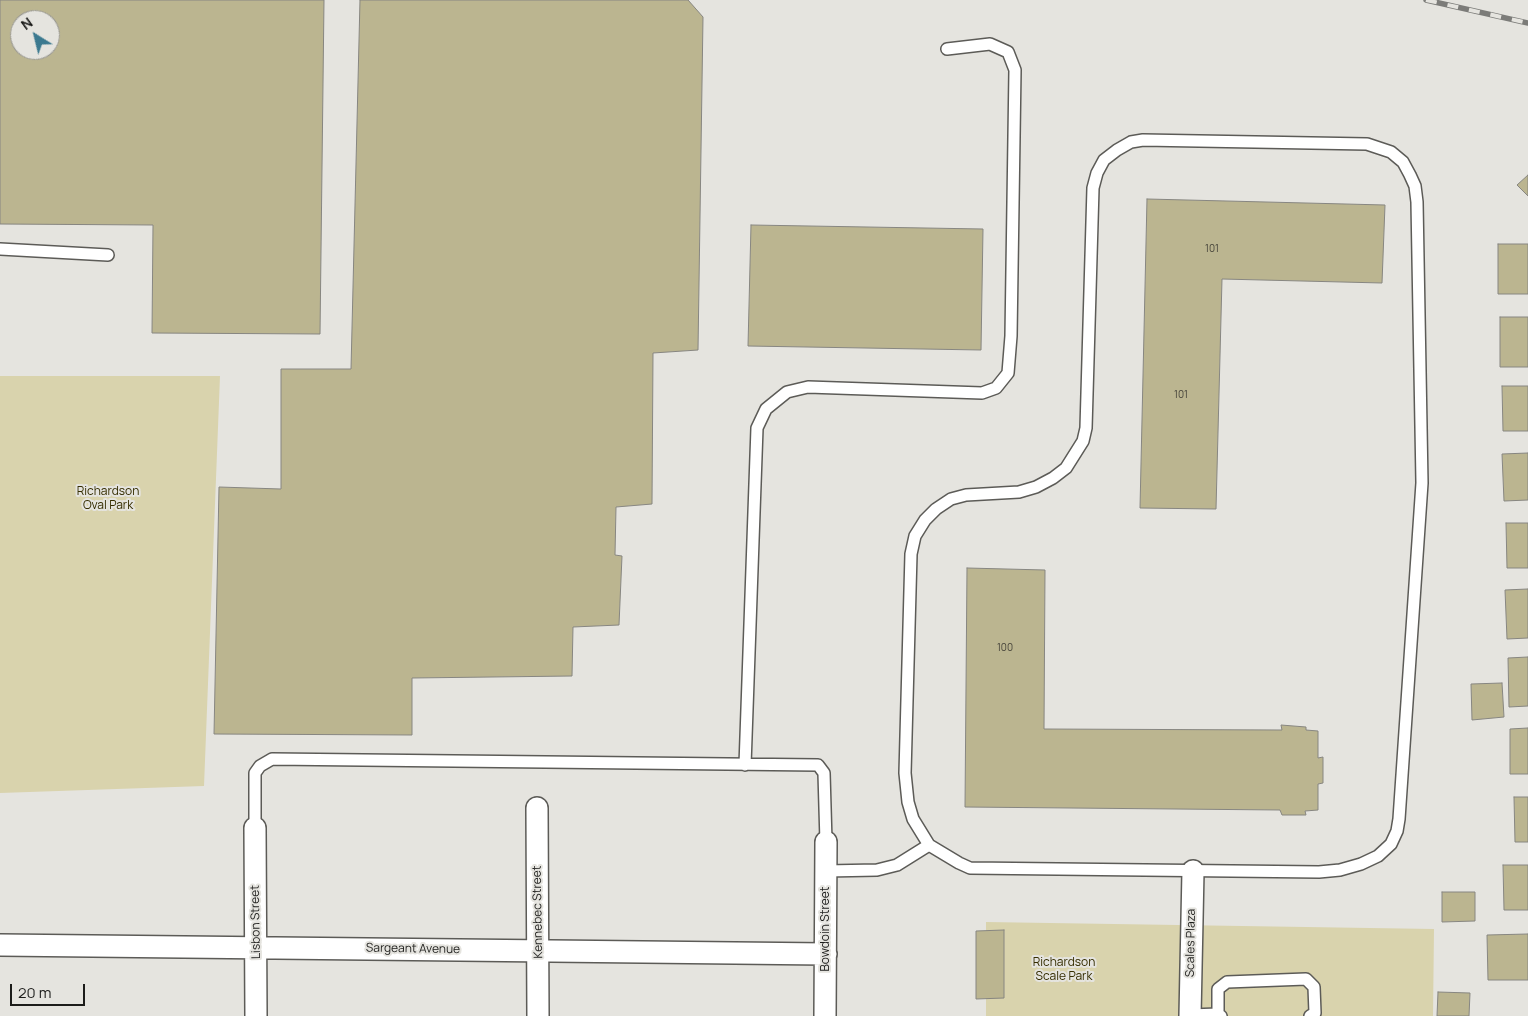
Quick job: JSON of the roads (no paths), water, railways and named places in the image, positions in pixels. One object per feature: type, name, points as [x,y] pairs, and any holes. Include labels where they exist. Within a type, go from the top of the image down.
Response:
[{"type":"street","name":"Kennebec Street","points":[[537,808],[538,1016]]},
{"type":"street","name":"Lisbon Street","points":[[254,828],[256,1016]]},
{"type":"street","name":"Bowdoin Street","points":[[825,1016],[826,842]]},
{"type":"street","name":"Scales Plaza","points":[[1190,1015],[1193,871]]},
{"type":"street","name":"Sargeant Avenue","points":[[0,945],[826,954]]},
{"type":"lane","points":[[745,764],[757,428],[766,409],[787,392],[808,388],[982,393],[996,388],[1008,373],[1011,336],[1015,70],[1008,52],[990,44],[946,49]]},
{"type":"lane","points":[[1143,140],[1367,144],[1391,152],[1403,162],[1415,186],[1417,202],[1422,483],[1400,809],[1397,831],[1391,844],[1378,856],[1361,864],[1340,870],[1319,872],[970,868],[929,845],[913,819],[908,802],[905,773],[911,554],[915,536],[924,520],[936,508],[951,499],[966,495],[1019,492],[1036,487],[1054,478],[1066,468],[1083,441],[1086,428],[1093,188],[1097,173],[1104,160],[1131,142],[1143,140]]},
{"type":"lane","points":[[0,249],[108,255]]},
{"type":"lane","points":[[254,828],[256,773],[260,766],[272,759],[745,764],[818,766],[824,773],[826,842]]},
{"type":"lane","points":[[826,871],[877,870],[897,865],[929,845]]},
{"type":"lane","points":[[1190,1015],[1220,1015],[1218,989],[1227,982],[1306,979],[1314,987],[1315,1013],[1310,1016]]},
{"type":"railway","points":[[1426,0],[1528,23]]},
{"type":"park label","name":"Richardson Oval Park","points":[[108,499]]},
{"type":"park label","name":"Richardson Scale Park","points":[[1064,970]]}]
